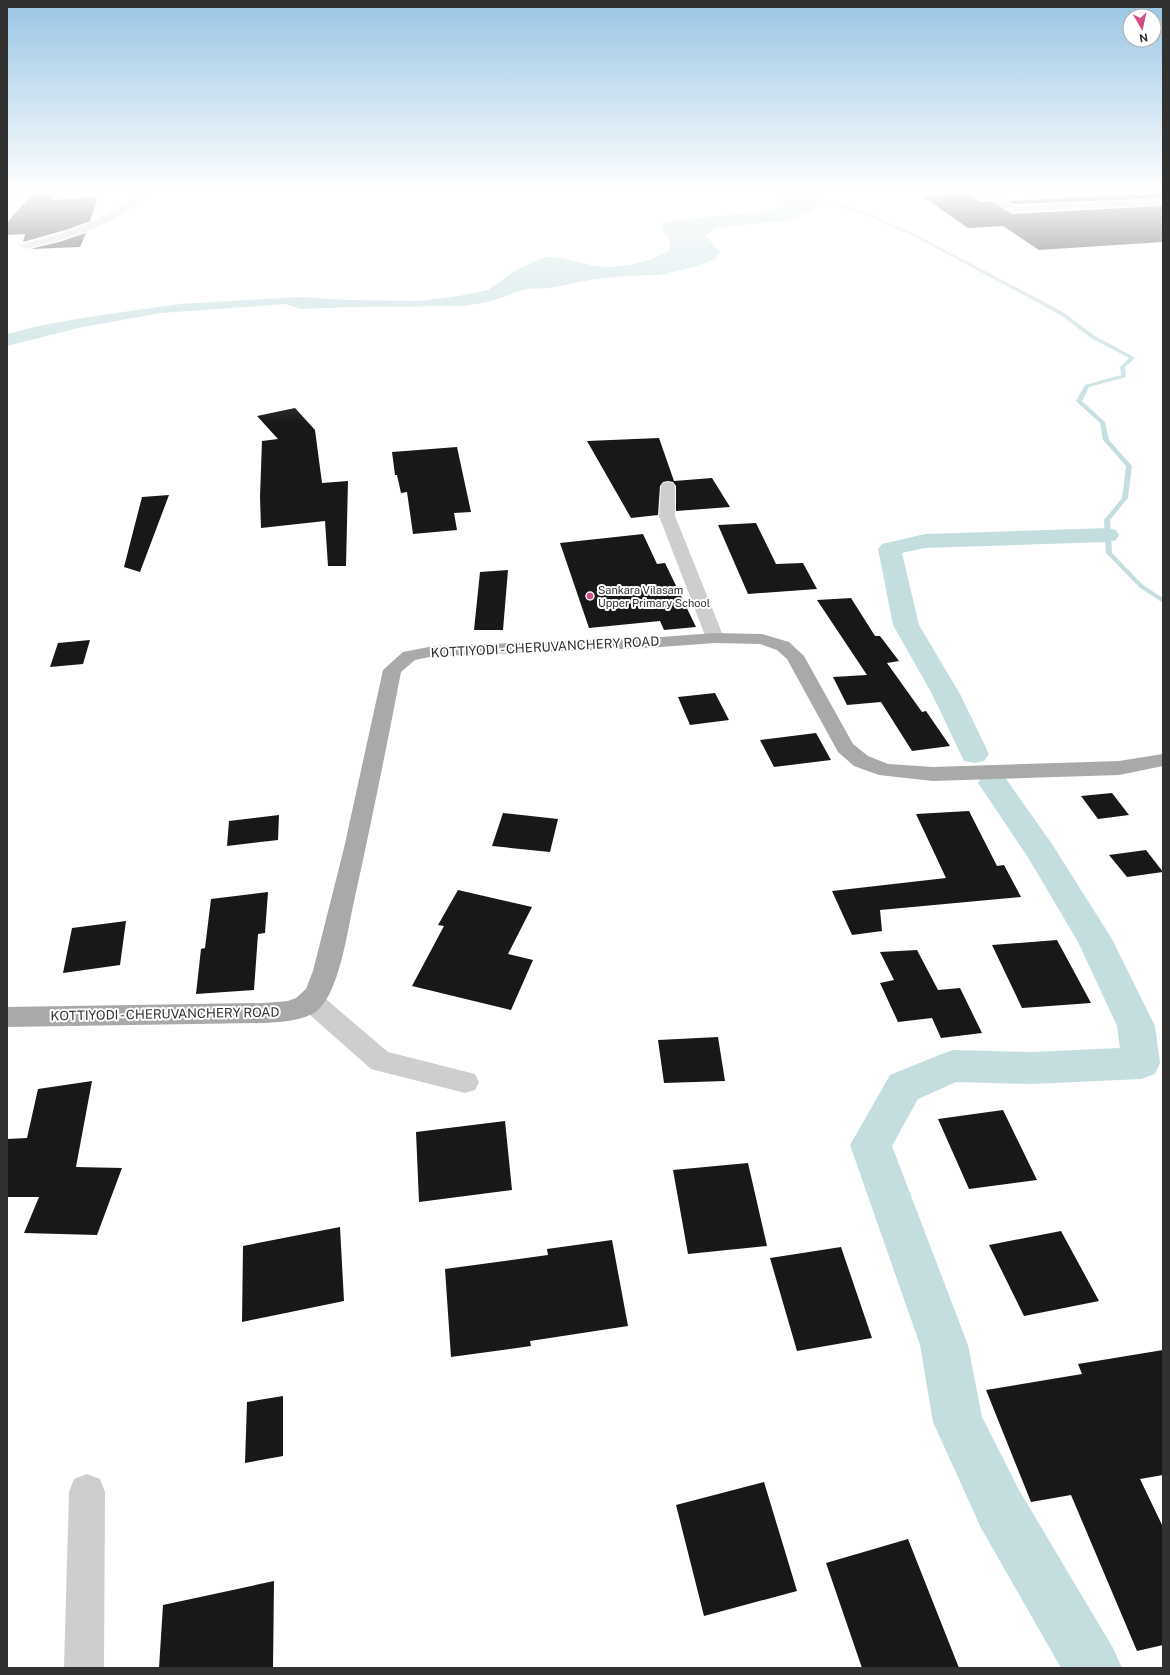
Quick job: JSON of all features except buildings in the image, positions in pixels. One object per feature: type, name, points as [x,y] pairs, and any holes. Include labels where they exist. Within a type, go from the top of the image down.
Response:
[{"type":"main road","name":"KOTTIYODI - CHERUVANCHERY ROAD","points":[[7,1017],[264,1013],[293,1010],[310,1001],[323,980],[331,950],[357,842],[392,670],[409,656],[434,651],[639,643],[715,638],[762,639],[783,646],[795,656],[845,748],[860,761],[886,770],[933,774],[1120,768],[1163,760]]},
{"type":"street","points":[[668,486],[667,516],[715,638]]},
{"type":"street","points":[[310,1001],[380,1061],[465,1082]]},
{"type":"street","points":[[84,1668],[87,1492]]},
{"type":"water","points":[[685,269],[659,275],[624,276],[590,280],[550,288],[525,289],[492,301],[465,306],[300,309],[286,304],[161,313],[78,328],[7,346],[7,334],[38,326],[179,304],[300,297],[346,300],[419,301],[459,296],[488,290],[516,270]]},
{"type":"waterway","points":[[978,269],[1061,313],[1093,337],[1132,358],[1122,367],[1124,376],[1087,386],[1079,401],[1103,423],[1106,440],[1129,466],[1125,498],[1107,520],[1109,553],[1141,586],[1163,601]]},
{"type":"waterway","points":[[974,754],[946,694],[906,625],[890,549],[925,541],[1108,535]]},
{"type":"waterway","points":[[993,783],[1041,852],[1094,939],[1136,1026],[1141,1063],[1032,1068],[953,1066],[904,1087],[871,1145],[944,1345],[958,1422],[1000,1509],[1093,1668]]},
{"type":"place","name":"Sankara Vilasam Upper Primary School","points":[[590,596]]}]
